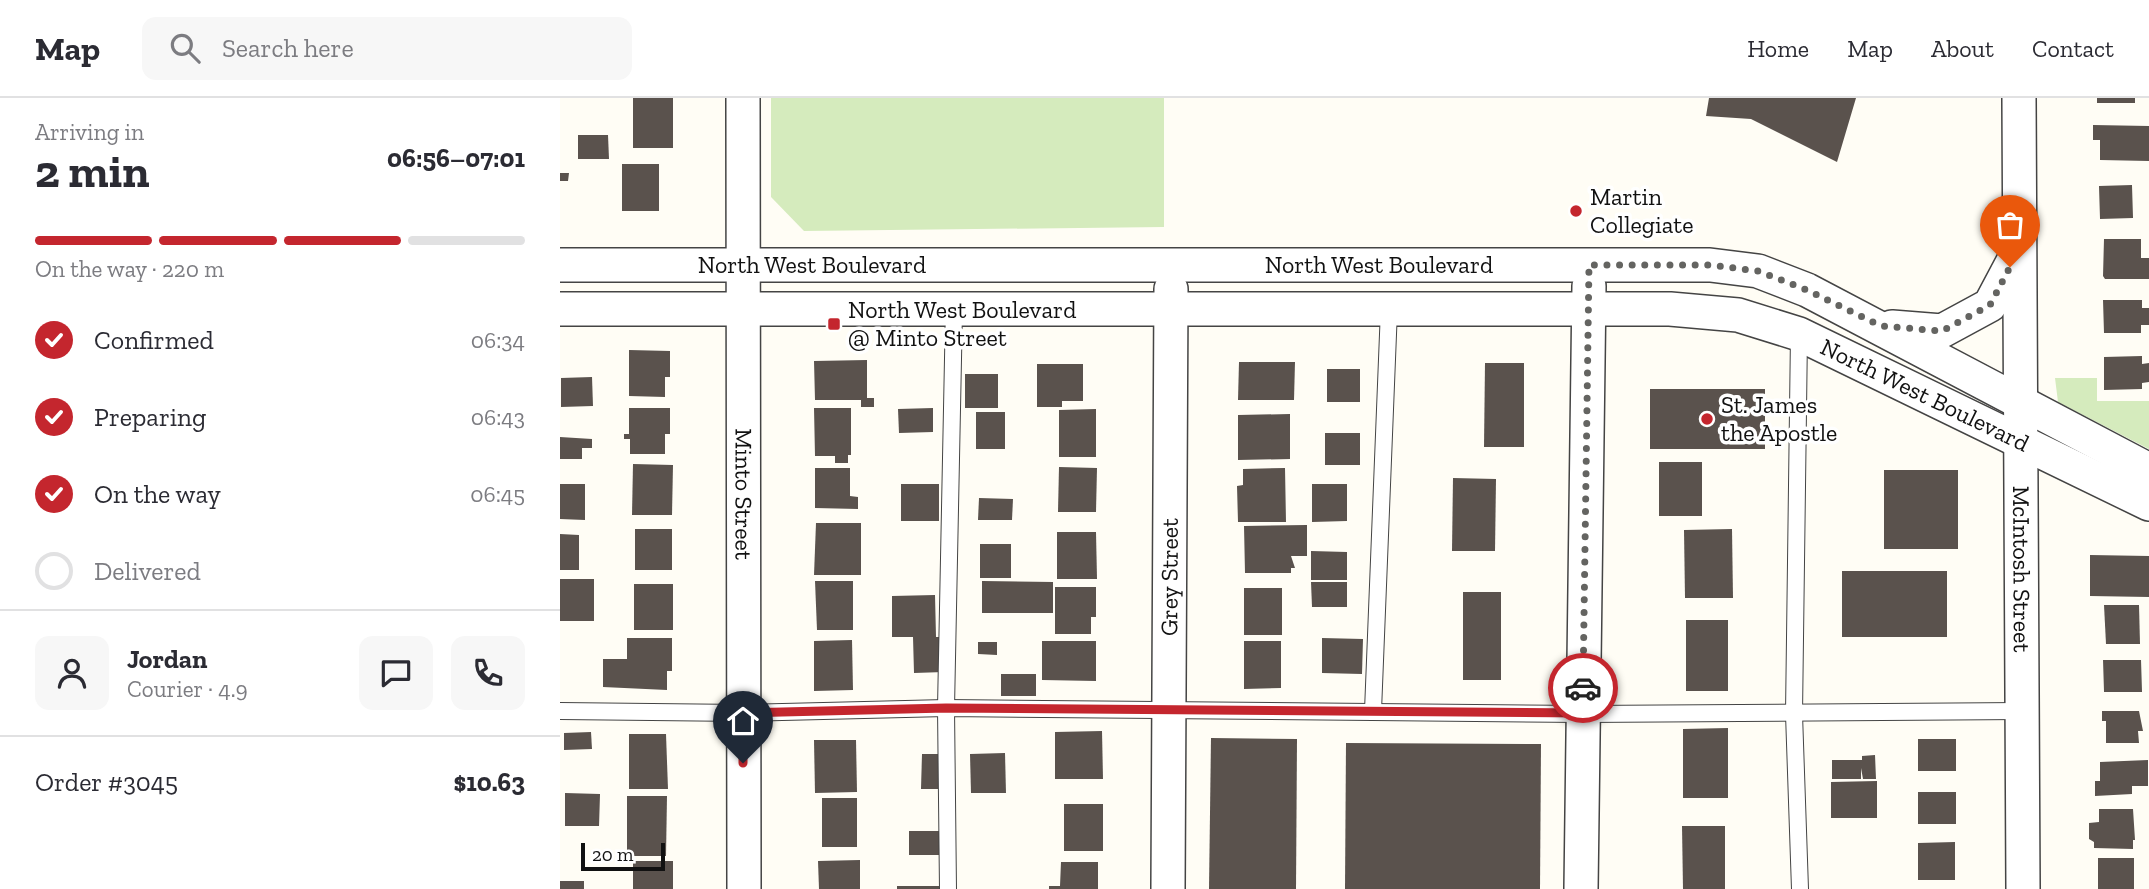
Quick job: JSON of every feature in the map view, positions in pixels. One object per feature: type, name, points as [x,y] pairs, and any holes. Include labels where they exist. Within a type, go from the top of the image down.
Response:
[{"type":"street","name":"Minto Street","points":[[743,98],[746,265],[744,889]]},
{"type":"street","name":"McIntosh Street","points":[[2019,98],[2023,889]]},
{"type":"street","name":"McIntosh Street","points":[[1881,326],[1942,331],[1990,305],[2020,248]]},
{"type":"street","name":"North West Boulevard","points":[[560,265],[1710,265],[1758,271],[1807,290],[1881,326],[2149,470]]},
{"type":"street","name":"Grey Street","points":[[1168,889],[1171,265]]},
{"type":"street","points":[[1581,889],[1589,265]]},
{"type":"street","name":"North West Boulevard","points":[[560,309],[1670,309],[1738,315],[1798,334],[2149,504]]},
{"type":"lane","points":[[948,889],[946,708],[954,309]]},
{"type":"lane","points":[[1373,711],[1389,309]]},
{"type":"lane","points":[[1798,334],[1794,714],[1800,889]]},
{"type":"lane","points":[[560,711],[743,713],[946,708],[1794,714],[2022,711]]},
{"type":"green space","points":[[771,98],[1164,98],[1164,227],[804,231],[771,197]]},
{"type":"green space","points":[[2055,378],[2097,378],[2097,401],[2149,401],[2149,449],[2058,402]]},
{"type":"building","points":[[633,98],[673,98],[673,148],[633,148]]},
{"type":"building","points":[[1709,98],[1856,98],[1837,162],[1751,119],[1706,116]]},
{"type":"building","points":[[2097,98],[2135,98],[2135,103],[2097,103]]},
{"type":"building","points":[[2093,125],[2149,126],[2149,161],[2100,160],[2100,140],[2093,140]]},
{"type":"building","points":[[578,135],[608,135],[609,159],[578,159]]},
{"type":"building","points":[[622,164],[659,164],[659,211],[622,211]]},
{"type":"building","points":[[560,173],[569,173],[568,181],[560,181]]},
{"type":"building","points":[[2132,185],[2133,218],[2100,219],[2099,186]]},
{"type":"building","points":[[2104,239],[2141,239],[2141,258],[2149,258],[2149,279],[2105,279]]},
{"type":"building","points":[[2103,300],[2142,300],[2142,308],[2149,308],[2149,325],[2141,325],[2141,333],[2104,333]]},
{"type":"building","points":[[629,350],[670,351],[670,377],[665,377],[665,397],[629,396]]},
{"type":"building","points":[[2142,356],[2142,364],[2149,363],[2149,382],[2142,383],[2142,389],[2104,390],[2104,357]]},
{"type":"building","points":[[867,360],[867,398],[874,398],[874,407],[861,407],[861,400],[815,400],[814,361]]},
{"type":"building","points":[[1239,362],[1295,362],[1294,400],[1238,400]]},
{"type":"building","points":[[1485,363],[1524,363],[1524,447],[1484,447]]},
{"type":"building","points":[[1037,364],[1083,364],[1083,401],[1062,401],[1062,407],[1037,407]]},
{"type":"building","points":[[1327,369],[1360,369],[1360,402],[1327,402]]},
{"type":"building","points":[[965,374],[998,374],[998,408],[965,408]]},
{"type":"building","points":[[592,377],[593,406],[561,407],[561,378]]},
{"type":"building","name":"St. James the Apostle","points":[[1650,389],[1765,389],[1765,449],[1650,449]]},
{"type":"building","points":[[629,408],[670,408],[670,434],[665,434],[665,454],[630,454],[630,439],[624,439],[624,434],[629,434]]},
{"type":"building","points":[[814,408],[851,408],[851,455],[848,455],[848,463],[835,463],[835,456],[815,456]]},
{"type":"building","points":[[933,408],[933,432],[899,433],[898,409]]},
{"type":"building","points":[[1096,409],[1096,457],[1059,457],[1059,410]]},
{"type":"building","points":[[976,412],[1005,412],[1005,449],[976,449]]},
{"type":"building","points":[[1290,414],[1290,459],[1238,460],[1238,415]]},
{"type":"building","points":[[1325,433],[1360,433],[1360,465],[1325,465]]},
{"type":"building","points":[[560,437],[592,439],[592,448],[582,448],[582,459],[560,459]]},
{"type":"building","points":[[1659,462],[1702,462],[1702,516],[1659,516]]},
{"type":"building","points":[[633,464],[673,465],[672,515],[632,515]]},
{"type":"building","points":[[1059,467],[1097,468],[1096,512],[1058,512]]},
{"type":"building","points":[[815,468],[850,468],[850,496],[858,497],[858,509],[815,508]]},
{"type":"building","points":[[1285,468],[1286,522],[1238,522],[1237,486],[1243,485],[1243,469]]},
{"type":"building","points":[[1884,470],[1958,470],[1958,549],[1884,549]]},
{"type":"building","points":[[1453,478],[1496,479],[1495,551],[1452,551]]},
{"type":"building","points":[[560,484],[585,484],[585,520],[560,519]]},
{"type":"building","points":[[901,484],[939,484],[939,521],[901,521]]},
{"type":"building","points":[[1312,484],[1347,484],[1347,521],[1312,522]]},
{"type":"building","points":[[979,498],[1013,499],[1012,520],[978,520]]},
{"type":"building","points":[[816,523],[861,523],[861,575],[814,575]]},
{"type":"building","points":[[1307,525],[1307,556],[1291,556],[1295,568],[1291,568],[1291,573],[1245,573],[1244,526]]},
{"type":"building","points":[[635,529],[672,529],[672,570],[635,570]]},
{"type":"building","points":[[1732,529],[1733,598],[1685,598],[1684,530]]},
{"type":"building","points":[[1057,532],[1096,532],[1097,579],[1057,579]]},
{"type":"building","points":[[560,534],[579,535],[579,570],[560,570]]},
{"type":"building","points":[[980,544],[1011,544],[1011,578],[980,578]]},
{"type":"building","points":[[1311,551],[1347,552],[1347,580],[1311,580]]},
{"type":"building","points":[[2090,555],[2149,556],[2149,597],[2090,596]]},
{"type":"building","points":[[1842,571],[1947,571],[1947,637],[1842,637]]},
{"type":"building","points":[[560,579],[594,579],[594,621],[560,621]]},
{"type":"building","points":[[815,581],[853,581],[853,630],[817,630]]},
{"type":"building","points":[[982,581],[1053,582],[1053,613],[982,613]]},
{"type":"building","points":[[1311,582],[1347,582],[1347,607],[1312,607]]},
{"type":"building","points":[[634,584],[673,584],[673,630],[634,630]]},
{"type":"building","points":[[1055,587],[1096,587],[1096,617],[1091,617],[1091,634],[1055,634]]},
{"type":"building","points":[[1244,588],[1282,588],[1282,635],[1244,635]]},
{"type":"building","points":[[1463,592],[1501,592],[1501,680],[1463,680]]},
{"type":"building","points":[[935,595],[936,637],[944,637],[944,672],[914,673],[913,637],[892,637],[892,596]]},
{"type":"building","points":[[2104,605],[2139,605],[2140,644],[2106,644]]},
{"type":"building","points":[[1686,620],[1728,620],[1728,691],[1686,691]]},
{"type":"building","points":[[627,638],[672,638],[672,671],[667,671],[667,690],[603,687],[603,659],[627,659]]},
{"type":"building","points":[[1322,638],[1363,639],[1362,674],[1322,673]]},
{"type":"building","points":[[852,640],[853,690],[814,691],[814,641]]},
{"type":"building","points":[[1042,641],[1096,641],[1096,681],[1042,680]]},
{"type":"building","points":[[1244,641],[1281,641],[1281,688],[1244,689]]},
{"type":"building","points":[[978,642],[997,642],[997,655],[978,654]]},
{"type":"building","points":[[2103,660],[2141,660],[2142,692],[2104,692]]},
{"type":"building","points":[[1001,674],[1036,674],[1036,696],[1001,696]]},
{"type":"building","points":[[2102,711],[2139,711],[2143,731],[2138,731],[2139,743],[2106,743],[2106,721],[2102,721]]},
{"type":"building","points":[[1728,728],[1728,798],[1683,798],[1683,729]]},
{"type":"building","points":[[1102,731],[1103,779],[1055,779],[1055,732]]},
{"type":"building","points":[[591,732],[592,749],[564,750],[564,733]]},
{"type":"building","points":[[629,734],[666,734],[668,789],[629,789]]},
{"type":"building","points":[[1211,738],[1297,739],[1296,889],[1209,889]]},
{"type":"building","points":[[1918,739],[1956,739],[1956,771],[1918,771]]},
{"type":"building","points":[[814,740],[856,740],[857,792],[815,793]]},
{"type":"building","points":[[1346,743],[1541,744],[1540,889],[1345,889]]},
{"type":"building","points":[[1005,753],[1006,793],[971,793],[970,754]]},
{"type":"building","points":[[922,754],[943,754],[943,789],[921,789]]},
{"type":"building","points":[[1875,755],[1876,779],[1863,779],[1861,768],[1861,779],[1832,779],[1832,760],[1862,760],[1862,756]]},
{"type":"building","points":[[2148,760],[2148,786],[2132,786],[2132,794],[2095,796],[2095,781],[2100,781],[2100,762]]},
{"type":"building","points":[[1877,781],[1877,818],[1831,818],[1831,782]]},
{"type":"building","points":[[1918,792],[1956,792],[1956,824],[1918,824]]},
{"type":"building","points":[[565,793],[600,794],[599,826],[565,826]]},
{"type":"building","points":[[627,796],[667,796],[666,856],[627,856]]},
{"type":"building","points":[[822,798],[857,798],[857,847],[822,847]]},
{"type":"building","points":[[1064,804],[1103,804],[1103,851],[1064,851]]},
{"type":"building","points":[[2099,809],[2133,809],[2133,849],[2094,848],[2094,842],[2089,839],[2089,823],[2099,822]]},
{"type":"building","points":[[1682,826],[1725,826],[1725,889],[1683,889]]},
{"type":"building","points":[[909,831],[940,831],[940,855],[909,855]]},
{"type":"building","points":[[1955,842],[1955,880],[1918,880],[1918,843]]},
{"type":"building","points":[[2098,858],[2134,858],[2134,889],[2098,889]]},
{"type":"building","points":[[860,860],[860,889],[819,889],[818,861]]},
{"type":"building","points":[[633,861],[673,861],[673,889],[633,889]]},
{"type":"building","points":[[1061,862],[1098,862],[1098,889],[1049,889],[1049,886],[1060,886]]},
{"type":"building","points":[[560,881],[584,881],[584,889],[560,889]]},
{"type":"building","points":[[897,886],[940,886],[940,889],[897,889]]},
{"type":"way so far","points":[[1583,688],[1589,265],[1710,265],[1758,271],[1807,290],[1881,326],[1942,331],[1990,305],[2010,267]]},
{"type":"place","name":"Martin Collegiate","points":[[1576,211]]},
{"type":"place","name":"North West Boulevard @ Minto Street","points":[[834,324]]},
{"type":"place","name":"St. James the Apostle","points":[[1707,419]]},
{"type":"route","points":[[743,763],[743,713],[946,708],[1583,713],[1583,688]]}]
